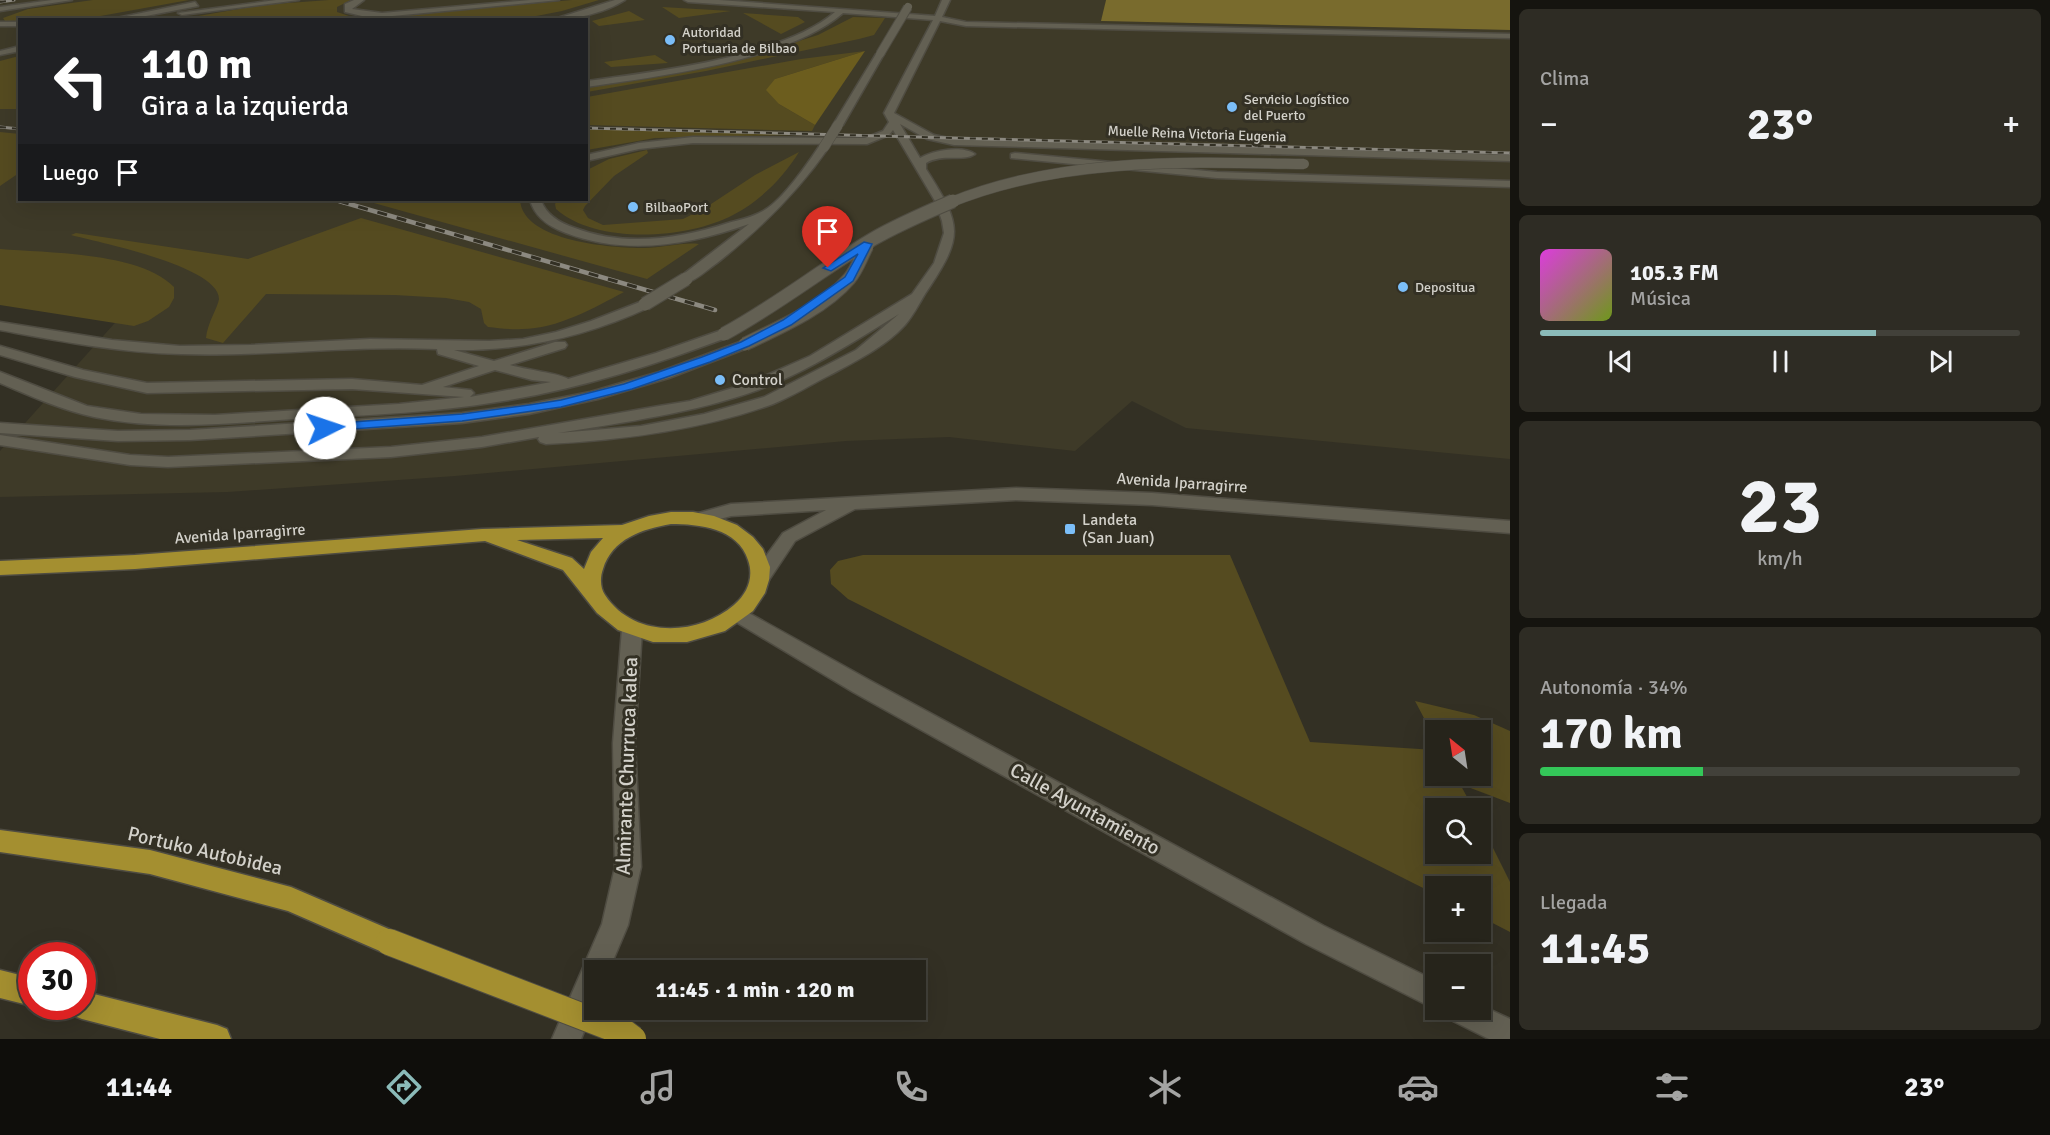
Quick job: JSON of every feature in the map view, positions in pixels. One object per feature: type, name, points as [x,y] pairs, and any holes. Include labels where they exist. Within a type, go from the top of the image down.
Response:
[{"type":"highway","points":[[482,535],[570,565],[608,614],[632,629],[659,635],[688,634],[716,627],[738,614],[755,595],[762,575],[758,555],[745,538],[726,526],[701,518],[661,518],[624,531],[608,544],[596,560],[591,576],[593,594]]},
{"type":"highway","name":"Avenida Iparragirre","points":[[0,568],[135,562],[482,535],[624,531]]},
{"type":"highway","points":[[0,579],[135,562]]},
{"type":"highway","name":"Portuko Autobidea","points":[[0,841],[150,862],[291,899],[389,942],[633,1039]]},
{"type":"highway","points":[[0,984],[18,988]]},
{"type":"highway","points":[[96,1009],[217,1039]]},
{"type":"street","points":[[0,11],[68,0]]},
{"type":"street","points":[[117,18],[220,0]]},
{"type":"street","points":[[157,18],[258,0]]},
{"type":"street","points":[[182,13],[295,0]]},
{"type":"street","points":[[360,0],[348,6],[348,10],[362,15],[382,15],[555,0]]},
{"type":"street","points":[[562,18],[600,9],[621,0]]},
{"type":"street","points":[[688,0],[936,17],[966,24],[1510,36]]},
{"type":"street","points":[[852,142],[867,141],[881,136],[892,119],[936,17],[946,0]]},
{"type":"street","points":[[388,387],[436,384],[571,341],[645,304],[686,279],[799,183],[838,125],[910,3]]},
{"type":"street","points":[[588,84],[671,70],[747,53],[817,29],[841,11]]},
{"type":"street","points":[[0,24],[18,24]]},
{"type":"street","points":[[0,43],[18,39]]},
{"type":"street","points":[[0,52],[18,48]]},
{"type":"street","points":[[0,435],[8,441],[130,460],[168,462],[289,458],[482,442],[604,436],[716,416],[769,400],[861,353],[900,322],[940,263],[950,233],[941,201],[921,169],[903,147],[892,119]]},
{"type":"street","name":"Muelle Reina Victoria Eugenia","points":[[892,119],[931,137],[954,142],[1510,158]]},
{"type":"street","points":[[588,158],[627,148],[682,141],[758,139],[852,142],[886,146]]},
{"type":"street","points":[[903,147],[960,154]]},
{"type":"street","name":"Muelle Reina Victoria Eugenia","points":[[921,169],[921,162],[929,157],[960,154],[1049,158],[1217,175],[1510,184]]},
{"type":"street","points":[[0,377],[86,410],[155,420],[217,419],[419,407],[499,397],[599,376],[655,360],[724,334],[916,216],[998,186],[1057,174],[1144,164],[1310,165]]},
{"type":"street","points":[[536,201],[539,211],[557,225],[583,235],[617,241],[684,239],[727,229],[765,214]]},
{"type":"street","points":[[0,428],[118,436],[190,435],[462,418],[593,396],[664,375],[745,344],[787,322],[849,279],[868,244]]},
{"type":"street","points":[[0,326],[86,340],[180,350],[401,344],[508,345],[548,337],[629,312]]},
{"type":"street","points":[[401,344],[450,353],[547,379],[599,376]]},
{"type":"street","points":[[0,350],[80,374],[147,388],[333,384],[470,394],[554,386]]},
{"type":"street","name":"Avenida Iparragirre","points":[[701,518],[731,510],[1016,494],[1152,499],[1510,527]]},
{"type":"street","points":[[762,575],[789,537],[851,504]]},
{"type":"street","name":"Calle Ayuntamiento","points":[[738,614],[861,686],[1315,935],[1425,990]]},
{"type":"street","name":"Almirante Churruca kalea","points":[[600,960],[615,925],[628,867],[624,743],[632,629]]},
{"type":"street","name":"Almirante Churruca kalea","points":[[566,1039],[584,997]]},
{"type":"street","points":[[1481,1020],[1510,1034]]},
{"type":"shaded area","points":[[0,0],[1106,0],[1102,21],[1510,30],[1510,459],[1186,428],[1132,401],[1075,451],[949,437],[846,441],[455,476],[228,492],[0,497],[0,451],[131,305],[0,279]]},
{"type":"shaded area","points":[[93,0],[189,0],[90,18],[18,18],[18,21],[5,21],[3,18],[28,9]]},
{"type":"shaded area","points":[[351,0],[337,7],[337,12],[369,18],[187,18],[261,5]]},
{"type":"shaded area","points":[[572,0],[599,0],[526,18],[369,18]]},
{"type":"shaded area","points":[[1106,0],[1510,0],[1510,30],[1101,21]]},
{"type":"shaded area","points":[[662,7],[731,11],[679,18]]},
{"type":"shaded area","points":[[629,11],[645,20],[599,26],[592,21]]},
{"type":"shaded area","points":[[743,13],[798,17],[805,22],[781,34]]},
{"type":"shaded area","points":[[853,17],[885,18],[874,35],[859,39],[706,71],[588,92],[588,87],[685,71],[764,52],[818,35]]},
{"type":"shaded area","points":[[865,51],[775,79],[779,104],[815,125],[812,131],[588,125],[588,97],[801,59]]},
{"type":"shaded area","points":[[865,51],[815,125],[779,104],[766,90],[775,79]]},
{"type":"shaded area","points":[[655,55],[668,63],[611,67],[604,62]]},
{"type":"shaded area","points":[[18,56],[18,109],[0,109],[0,61]]},
{"type":"shaded area","points":[[588,129],[790,134],[790,135],[655,138],[588,150]]},
{"type":"shaded area","points":[[0,132],[18,134],[18,174],[0,186]]},
{"type":"shaded area","points":[[647,150],[648,153],[614,176],[585,206],[583,210],[588,218],[603,225],[683,219],[705,208],[755,175],[799,152],[786,171],[762,196],[733,215],[692,229],[643,234],[618,233],[594,228],[573,221],[556,209],[557,201],[588,201],[588,170],[609,159]]},
{"type":"shaded area","points":[[367,201],[520,201],[525,214],[536,225],[552,234],[572,240],[630,248],[699,244],[647,279]]},
{"type":"shaded area","points":[[361,218],[624,292],[562,322],[518,329],[488,327],[484,323],[481,309],[469,302],[446,298],[395,295],[266,294],[223,343],[206,338],[219,299],[214,287],[200,276],[155,257],[71,235],[76,233],[248,259]]},
{"type":"shaded area","points":[[0,249],[92,256],[139,267],[159,275],[174,287],[174,298],[169,307],[148,321],[134,326],[0,305]]},
{"type":"shaded area","points":[[863,555],[1230,555],[1310,742],[1425,749],[1425,786],[1461,786],[1468,798],[1425,798],[1425,864],[1491,864],[1491,844],[1510,882],[1510,932],[1491,922],[1491,876],[1425,876],[1425,889],[848,599],[831,584],[830,570],[838,561]]},
{"type":"shaded area","points":[[1415,701],[1474,715],[1485,720],[1425,720]]},
{"type":"shaded area","points":[[1491,723],[1510,731],[1510,803],[1465,786],[1491,786]]},
{"type":"railway","points":[[0,2],[14,0]]},
{"type":"railway","points":[[0,127],[18,129]]},
{"type":"railway","points":[[588,128],[1510,153]]},
{"type":"railway","points":[[338,201],[344,203]]},
{"type":"railway","points":[[339,201],[715,310]]},
{"type":"place","name":"Autoridad Portuaria de Bilbao","points":[[670,40]]},
{"type":"place","name":"Servicio Logístico del Puerto","points":[[1232,107]]},
{"type":"place","name":"BilbaoPort","points":[[633,207]]},
{"type":"place","name":"Depositua","points":[[1403,287]]},
{"type":"place","name":"Control","points":[[720,380]]},
{"type":"place","name":"Landeta (San Juan)","points":[[1070,529]]},
{"type":"route","points":[[325,428],[462,418],[529,409],[561,404],[628,386],[706,360],[745,344],[811,308],[849,279],[868,244],[828,268]]}]
